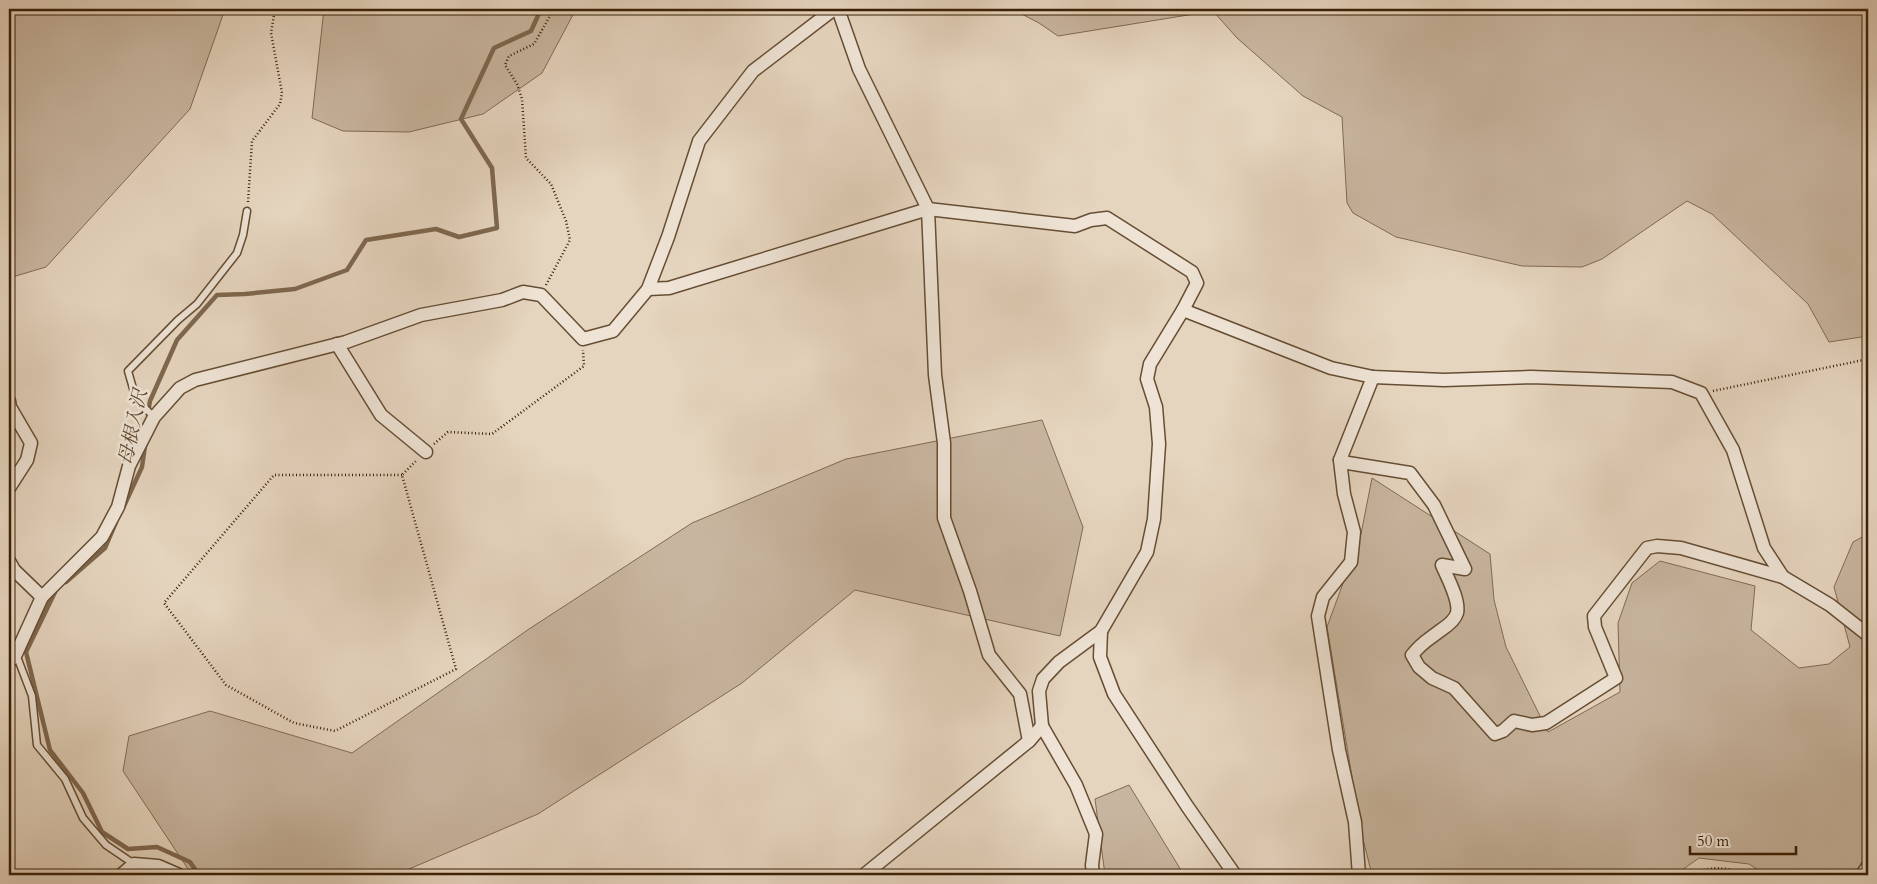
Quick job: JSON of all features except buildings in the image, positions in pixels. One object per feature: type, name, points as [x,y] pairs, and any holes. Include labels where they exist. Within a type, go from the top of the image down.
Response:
[{"type":"street","points":[[12,658],[42,597],[102,537],[118,507],[129,466],[154,417],[180,388],[195,380],[337,344],[421,315],[502,300],[523,292],[541,296],[583,339],[613,331],[648,289],[668,237],[699,142],[752,71],[834,9]]},
{"type":"street","points":[[838,9],[859,69],[928,209],[935,374],[944,443],[944,518],[970,591],[989,655],[1020,694],[1029,741]]},
{"type":"street","points":[[648,289],[669,288],[928,209],[1075,226],[1091,220],[1107,218],[1192,272],[1197,283],[1150,364],[1148,372],[1147,379],[1156,407],[1160,444],[1154,519],[1147,552],[1101,631],[1059,662],[1043,679],[1039,691],[1042,726],[1076,786],[1096,834],[1092,865],[1093,875]]},
{"type":"street","points":[[1183,310],[1331,368],[1373,377],[1444,380],[1530,377],[1672,382],[1701,393],[1733,450],[1764,548],[1783,577]]},
{"type":"street","points":[[337,344],[381,415],[426,452]]},
{"type":"street","points":[[1359,875],[1355,822],[1339,750],[1318,616],[1323,597],[1351,562],[1354,532],[1344,494],[1340,460],[1373,377]]},
{"type":"street","points":[[9,401],[10,407],[31,443],[27,460],[9,488]]},
{"type":"street","points":[[1340,460],[1410,473],[1434,505],[1464,569],[1442,566],[1455,594],[1457,613],[1452,621],[1443,629],[1421,643],[1412,656],[1418,667],[1432,678],[1454,688],[1495,734],[1503,731],[1514,721],[1532,724],[1546,723],[1616,678],[1595,627],[1594,616],[1647,548],[1658,546],[1681,548],[1783,577],[1830,605],[1868,635]]},
{"type":"street","points":[[9,561],[14,570],[42,597]]},
{"type":"street","points":[[1101,631],[1100,657],[1114,694],[1186,806],[1235,875]]},
{"type":"street","points":[[864,875],[1029,741],[1042,726]]},
{"type":"street","points":[[121,875],[134,864],[158,866],[178,875]]},
{"type":"street","points":[[1862,875],[1868,866]]},
{"type":"lane","points":[[154,417],[136,399],[128,371],[178,320],[197,304],[237,253],[243,235],[247,211]]},
{"type":"lane","points":[[12,658],[32,696],[37,745],[65,779],[83,818],[106,845],[134,864]]},
{"type":"path","points":[[247,211],[252,141],[280,104],[282,93],[271,33],[274,9]]},
{"type":"path","points":[[541,296],[570,240],[566,221],[551,184],[526,158],[522,99],[505,65],[509,56],[534,44],[554,9]]},
{"type":"path","points":[[402,475],[456,669],[335,731],[294,724],[226,684],[164,603],[274,474],[402,475],[448,432],[492,434],[584,366],[583,339]]},
{"type":"path","points":[[1701,393],[1868,359]]},
{"type":"path","points":[[1691,875],[1712,868],[1736,870],[1744,875]]},
{"type":"shaded area","points":[[9,9],[225,9],[190,109],[46,267],[9,278]]},
{"type":"shaded area","points":[[324,9],[576,9],[542,73],[483,114],[409,132],[343,131],[312,118]]},
{"type":"shaded area","points":[[1012,9],[1868,9],[1868,336],[1829,342],[1808,304],[1712,214],[1687,201],[1602,259],[1582,267],[1522,266],[1396,237],[1353,213],[1347,203],[1342,117],[1303,96],[1237,38],[1213,11],[1058,36],[1039,23]]},
{"type":"shaded area","points":[[1042,420],[1083,527],[1060,636],[855,590],[742,683],[538,814],[395,875],[192,875],[123,771],[129,736],[210,711],[352,753],[529,629],[692,523],[846,459]]},
{"type":"shaded area","points":[[1372,478],[1490,554],[1494,600],[1506,647],[1548,732],[1620,692],[1618,623],[1632,583],[1660,561],[1755,586],[1751,630],[1799,668],[1829,664],[1850,647],[1834,587],[1853,542],[1868,534],[1868,875],[1766,875],[1749,864],[1699,858],[1675,875],[1372,875],[1361,831],[1327,627],[1361,534]]},
{"type":"shaded area","points":[[1129,785],[1184,875],[1105,875],[1095,799]]},
{"type":"waterway","name":"母根入沢","points":[[148,413],[150,401],[177,340],[217,295],[295,289],[347,270],[366,240],[436,229],[459,237],[497,228],[492,168],[461,119],[494,48],[531,31],[541,9]]},
{"type":"waterway","name":"母根入沢","points":[[124,506],[142,467],[145,446]]},
{"type":"waterway","name":"母根入沢","points":[[66,582],[105,548],[116,522]]},
{"type":"waterway","name":"母根入沢","points":[[56,590],[26,652],[50,750],[83,793],[102,832],[128,849],[157,847],[190,862],[199,875]]}]
